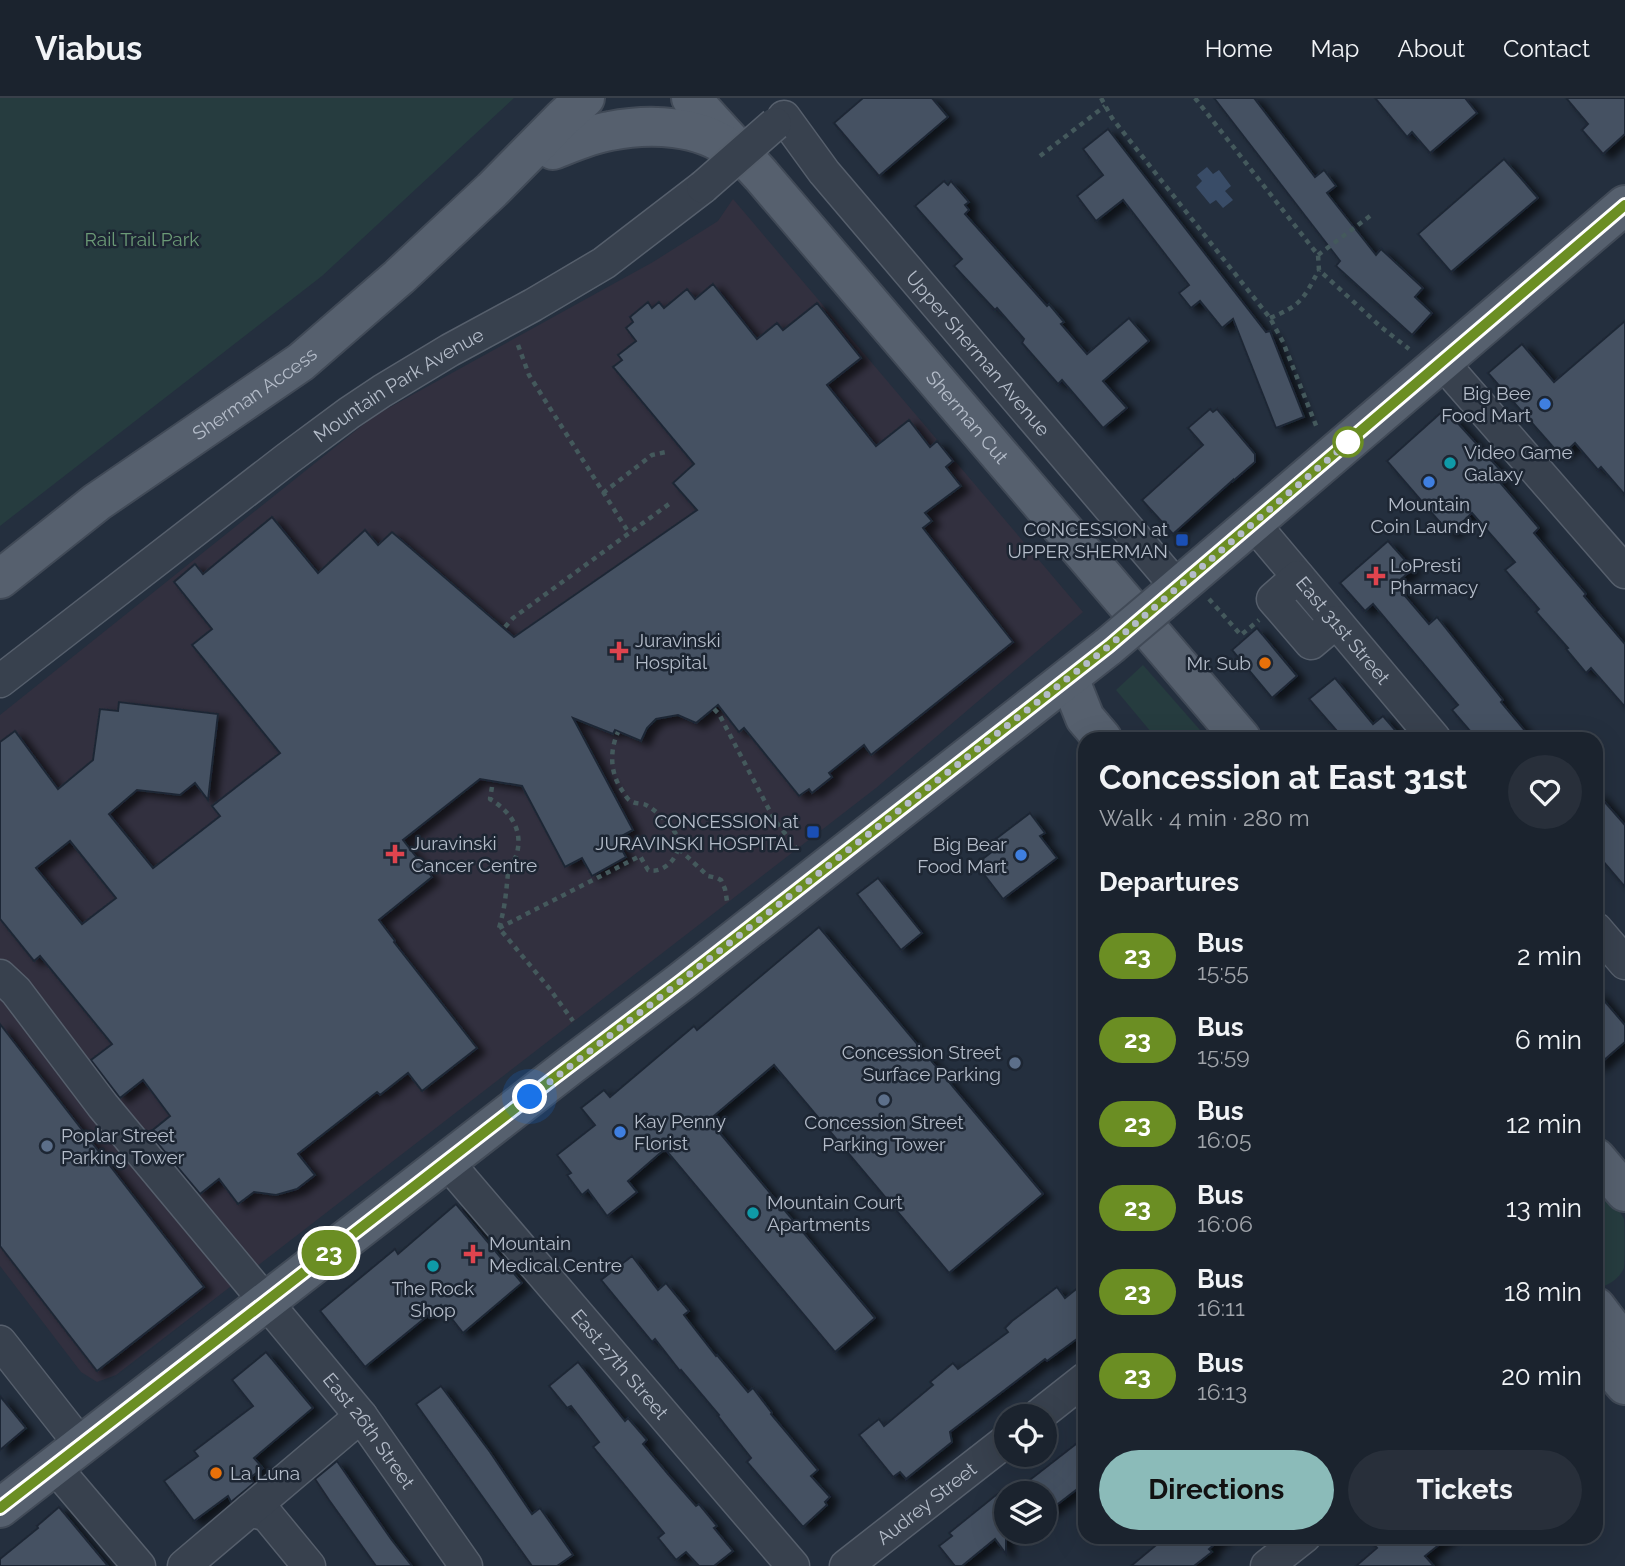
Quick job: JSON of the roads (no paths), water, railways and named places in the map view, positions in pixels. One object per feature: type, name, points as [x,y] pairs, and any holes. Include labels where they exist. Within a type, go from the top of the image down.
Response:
[{"type":"main road","name":"Sherman Access","points":[[0,579],[97,502],[301,362],[399,277],[585,98]]},
{"type":"main road","name":"Sherman Access","points":[[492,190],[524,171],[625,98]]},
{"type":"main road","name":"Sherman Cut","points":[[691,98],[761,175],[1236,732]]},
{"type":"main road","points":[[721,98],[727,116],[761,175]]},
{"type":"main road","points":[[553,150],[610,131],[666,127],[699,134],[724,145],[761,175]]},
{"type":"main road","points":[[0,1508],[1109,646],[1182,596],[1426,355],[1625,205]]},
{"type":"main road","points":[[1069,678],[1086,718],[1097,732]]},
{"type":"main road","points":[[1603,1166],[1625,1192]]},
{"type":"main road","points":[[1604,1307],[1625,1345]]},
{"type":"main road","points":[[1603,1359],[1625,1385]]},
{"type":"street","name":"Mountain Park Avenue","points":[[0,681],[349,413],[382,391],[604,263],[703,187],[787,113]]},
{"type":"street","name":"Upper Sherman Avenue","points":[[787,113],[824,172],[1182,596]]},
{"type":"street","points":[[1426,355],[1625,572]]},
{"type":"street","name":"East 31st Street","points":[[1253,523],[1429,732]]},
{"type":"street","points":[[1603,937],[1625,963]]},
{"type":"street","name":"East 26th Street","points":[[0,976],[16,991],[103,1106],[361,1416],[466,1566]]},
{"type":"street","name":"East 27th Street","points":[[447,1161],[793,1566]]},
{"type":"street","points":[[0,1342],[67,1455],[139,1566]]},
{"type":"street","points":[[1053,1404],[1078,1385]]},
{"type":"street","points":[[184,1566],[361,1416]]},
{"type":"street","name":"Audrey Street","points":[[846,1566],[994,1450]]},
{"type":"street","points":[[250,1510],[267,1515],[309,1566]]},
{"type":"street","points":[[1266,1566],[1295,1544]]},
{"type":"water","points":[[1207,167],[1213,174],[1219,170],[1231,186],[1225,191],[1233,200],[1223,208],[1216,200],[1210,204],[1196,187],[1202,181],[1197,175]]},
{"type":"place","name":"Big Bee Food Mart","points":[[1545,404]]},
{"type":"place","name":"Video Game Galaxy","points":[[1450,463]]},
{"type":"place","name":"Mountain Coin Laundry","points":[[1429,482]]},
{"type":"place","name":"CONCESSION at UPPER SHERMAN","points":[[1182,540]]},
{"type":"place","name":"LoPresti Pharmacy","points":[[1376,576]]},
{"type":"place","name":"Juravinski Hospital","points":[[619,651]]},
{"type":"place","name":"Mr. Sub","points":[[1265,663]]},
{"type":"place","name":"CONCESSION at JURAVINSKI HOSPITAL","points":[[813,832]]},
{"type":"place","name":"Juravinski Cancer Centre","points":[[395,854]]},
{"type":"place","name":"Big Bear Food Mart","points":[[1021,855]]},
{"type":"place","name":"Concession Street Surface Parking","points":[[1015,1063]]},
{"type":"place","name":"Concession Street Parking Tower","points":[[884,1100]]},
{"type":"place","name":"Kay Penny Florist","points":[[620,1132]]},
{"type":"place","name":"Poplar Street Parking Tower","points":[[47,1146]]},
{"type":"place","name":"Mountain Court Apartments","points":[[753,1213]]},
{"type":"place","name":"Mountain Medical Centre","points":[[473,1254]]},
{"type":"place","name":"The Rock Shop","points":[[433,1266]]},
{"type":"place","name":"La Luna","points":[[216,1473]]},
{"type":"park label","name":"Rail Trail Park","points":[[142,239]]}]
